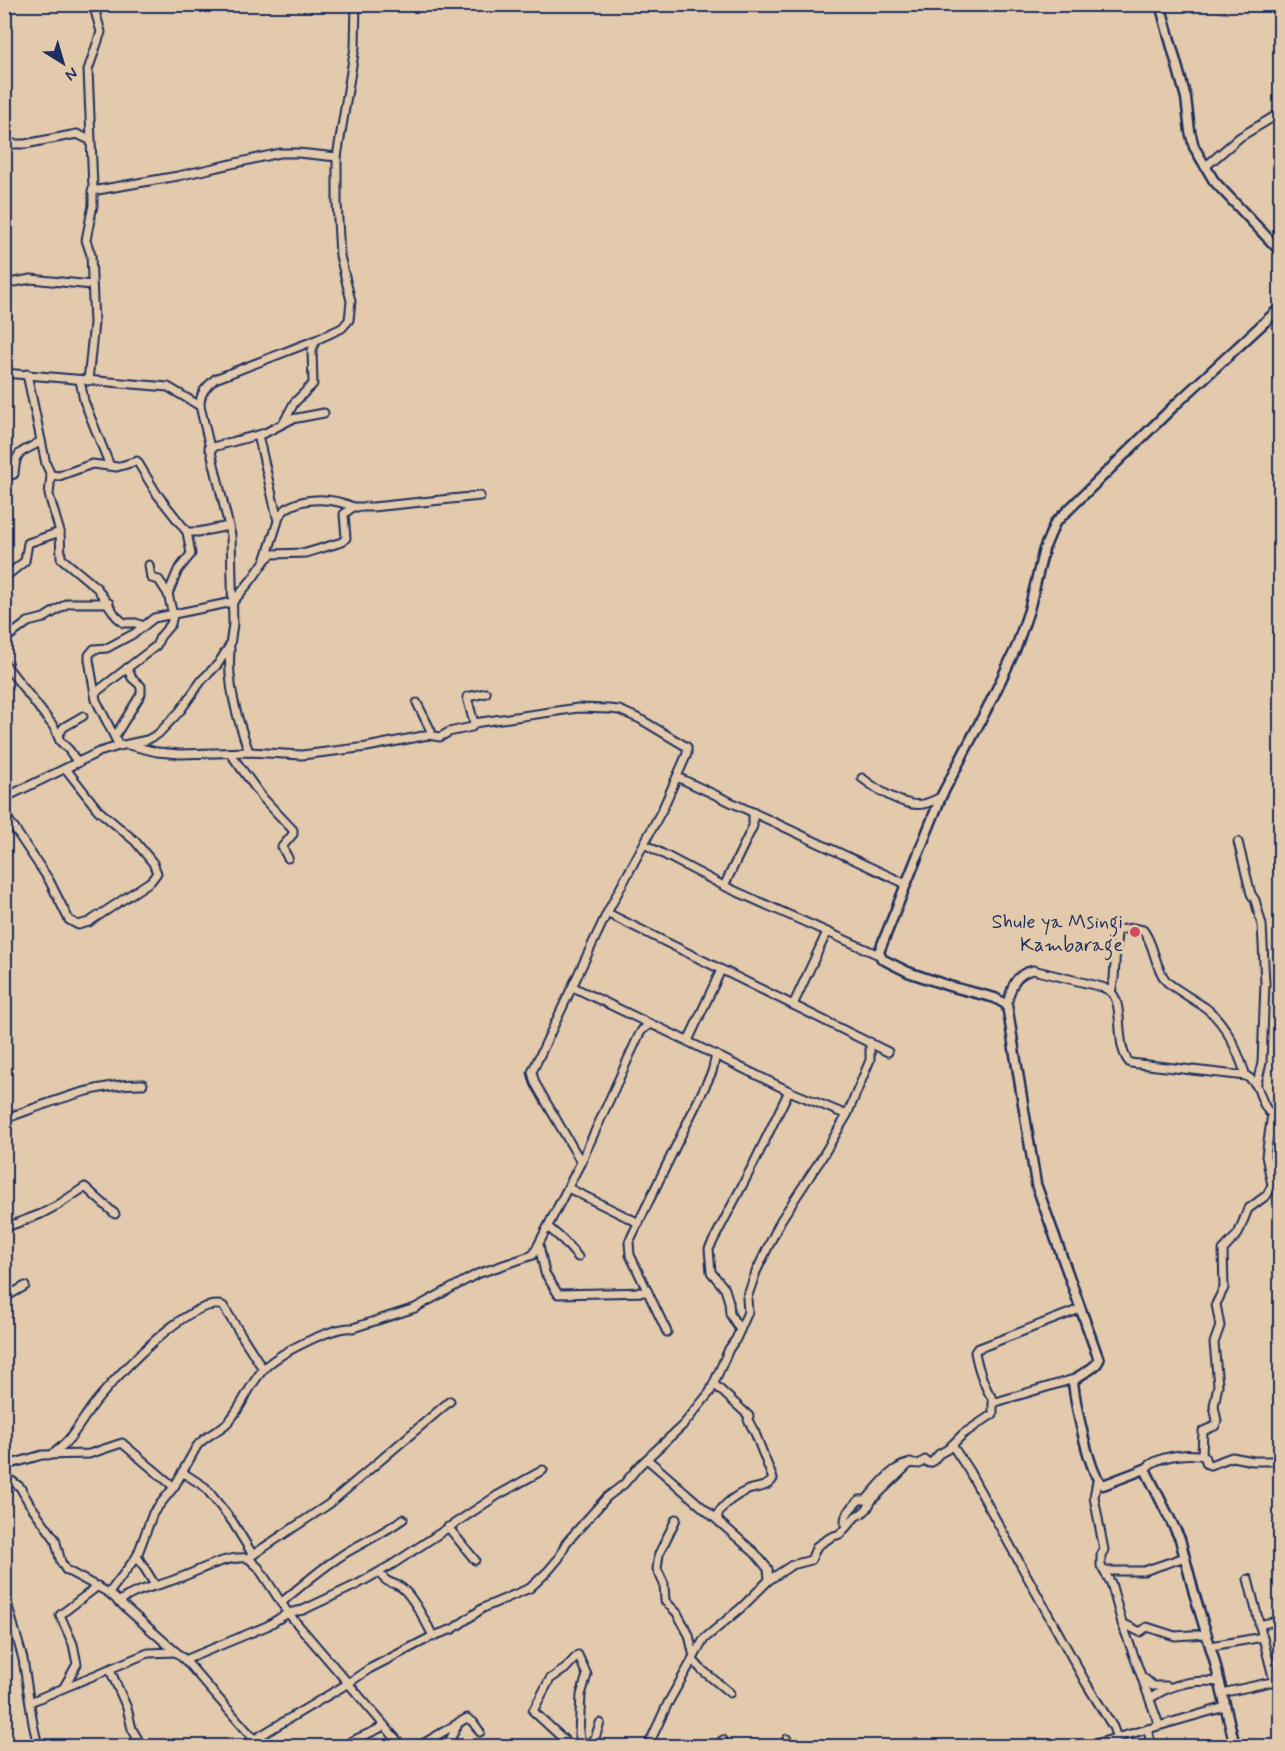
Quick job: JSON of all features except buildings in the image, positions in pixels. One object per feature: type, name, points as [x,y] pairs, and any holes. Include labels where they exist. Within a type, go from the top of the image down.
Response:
[{"type":"street","points":[[93,4],[101,32],[88,70],[93,205],[86,240],[91,255],[94,323],[84,380],[84,401],[110,466]]},
{"type":"street","points":[[249,752],[231,693],[228,665],[233,624],[229,526],[200,406],[203,391],[215,379],[316,340],[347,325],[351,314],[351,301],[340,256],[337,202],[338,157],[355,47],[356,4]]},
{"type":"street","points":[[1160,4],[1186,98],[1192,144],[1205,167],[1227,196],[1281,251]]},
{"type":"street","points":[[1205,167],[1240,137],[1281,113]]},
{"type":"street","points":[[4,144],[25,144],[77,134],[90,140]]},
{"type":"street","points":[[92,191],[178,176],[280,153],[338,157]]},
{"type":"street","points":[[4,284],[31,279],[92,285]]},
{"type":"street","points":[[879,955],[879,950],[941,797],[1016,648],[1029,610],[1044,549],[1055,523],[1176,404],[1281,308]]},
{"type":"street","points":[[284,422],[294,403],[314,384],[312,350],[316,340]]},
{"type":"street","points":[[4,373],[168,387],[200,406]]},
{"type":"street","points":[[27,374],[46,464],[51,475],[49,495],[60,532],[61,558],[97,588],[116,616],[124,623],[136,622],[143,626]]},
{"type":"street","points":[[209,448],[258,435],[284,422],[324,413]]},
{"type":"street","points":[[258,435],[278,518],[266,559]]},
{"type":"street","points":[[4,482],[6,477],[14,474],[13,464],[20,452],[41,441]]},
{"type":"street","points":[[51,475],[59,476],[92,464],[121,466],[137,461],[158,494],[187,532],[191,554],[178,570],[168,594]]},
{"type":"street","points":[[278,518],[286,508],[300,502],[332,500],[353,507],[373,507],[480,496]]},
{"type":"street","points":[[353,507],[344,514],[346,538],[342,542],[306,553],[272,554],[233,602],[154,618],[135,633],[107,648],[97,648],[91,651],[89,660],[100,711],[123,745],[170,754],[249,752],[302,755],[367,747],[428,735],[440,737],[449,732],[470,728],[474,723],[579,708],[619,710],[686,745],[687,754],[677,777],[607,914],[532,1075],[581,1162]]},
{"type":"street","points":[[187,532],[229,526]]},
{"type":"street","points":[[4,578],[25,560],[28,543],[60,532]]},
{"type":"street","points":[[95,693],[157,645],[160,637],[171,624],[173,615],[168,594],[159,580],[151,578],[149,565]]},
{"type":"street","points":[[4,640],[28,622],[44,618],[68,603],[109,603]]},
{"type":"street","points":[[4,798],[99,752],[147,740],[158,734],[180,711],[202,680],[218,664],[230,645]]},
{"type":"street","points":[[4,663],[58,735],[60,741],[78,762]]},
{"type":"street","points":[[115,736],[141,694],[141,686],[132,678],[127,668]]},
{"type":"street","points":[[474,723],[467,698],[486,693]]},
{"type":"street","points":[[417,703],[430,728],[428,735]]},
{"type":"street","points":[[58,735],[64,727],[83,716]]},
{"type":"street","points":[[230,753],[262,797],[293,830],[293,834],[282,848],[288,858]]},
{"type":"street","points":[[4,813],[49,880],[69,920],[75,924],[81,926],[100,917],[151,881],[157,873],[153,863],[129,835],[98,810],[66,769]]},
{"type":"street","points":[[677,777],[906,884]]},
{"type":"street","points":[[862,778],[876,789],[915,805],[941,797]]},
{"type":"street","points":[[723,886],[753,826],[753,812]]},
{"type":"street","points":[[1238,842],[1251,894],[1262,925],[1265,983],[1262,1063],[1257,1083],[1263,1104],[1269,1112],[1276,1114],[1266,1156],[1272,1185],[1267,1195],[1248,1209],[1238,1234],[1223,1250],[1224,1288],[1216,1304],[1220,1326],[1214,1343],[1218,1385],[1214,1407],[1217,1421],[1215,1426],[1203,1431],[1202,1455],[1205,1456],[1206,1464],[1210,1465],[1233,1457],[1252,1461],[1281,1461]]},
{"type":"street","points":[[644,844],[723,886],[879,955],[882,959],[908,972],[994,998],[1007,1005]]},
{"type":"street","points":[[607,914],[888,1052]]},
{"type":"street","points":[[1246,1076],[1233,1041],[1213,1015],[1162,976],[1149,939],[1143,930],[1133,928],[1117,930],[1111,992],[1117,1006],[1126,1059],[1130,1063],[1246,1076],[1257,1083]]},
{"type":"street","points":[[793,1005],[827,932]]},
{"type":"street","points":[[688,1041],[721,970]]},
{"type":"street","points":[[993,1400],[998,1402],[1074,1379],[1095,1366],[1099,1360],[1036,1184],[1007,1005],[1018,977],[1033,970],[1102,987],[1111,992]]},
{"type":"street","points":[[573,987],[789,1091],[847,1115]]},
{"type":"street","points":[[109,1593],[137,1556],[153,1513],[174,1487],[201,1441],[231,1420],[263,1369],[286,1353],[326,1334],[345,1327],[353,1328],[415,1308],[477,1274],[530,1257],[536,1251],[581,1162],[639,1035],[650,1024]]},
{"type":"street","points":[[243,1746],[369,1669],[433,1636],[453,1629],[481,1609],[530,1588],[548,1572],[559,1558],[566,1543],[604,1501],[684,1424],[714,1384],[740,1330],[748,1312],[747,1298],[756,1272],[775,1232],[847,1115],[870,1060],[870,1042]]},
{"type":"street","points":[[667,1332],[630,1255],[629,1242],[712,1072],[716,1055]]},
{"type":"street","points":[[4,1119],[101,1086],[143,1084]]},
{"type":"street","points":[[740,1330],[730,1314],[725,1289],[711,1272],[709,1249],[789,1091]]},
{"type":"street","points":[[4,1228],[50,1210],[85,1187],[115,1214]]},
{"type":"street","points":[[568,1188],[639,1223]]},
{"type":"street","points":[[548,1227],[578,1257]]},
{"type":"street","points":[[539,1245],[545,1273],[558,1294],[648,1292]]},
{"type":"street","points":[[4,1298],[25,1287]]},
{"type":"street","points":[[51,1455],[65,1445],[96,1402],[129,1365],[163,1333],[201,1308],[215,1304],[223,1306],[263,1369]]},
{"type":"street","points":[[846,1527],[845,1516],[859,1500],[866,1500],[900,1465],[919,1464],[925,1460],[931,1462],[963,1434],[993,1414],[993,1400],[976,1359],[977,1349],[1080,1309]]},
{"type":"street","points":[[1074,1379],[1080,1419],[1097,1481],[1095,1497],[1104,1546],[1101,1566],[1111,1583],[1122,1623],[1160,1725]]},
{"type":"street","points":[[714,1384],[749,1416],[748,1420],[773,1479],[767,1485],[743,1493],[727,1503],[718,1514],[718,1520]]},
{"type":"street","points":[[118,1602],[134,1592],[178,1579],[217,1562],[250,1557],[329,1504],[450,1401]]},
{"type":"street","points":[[4,1466],[51,1455],[89,1454],[122,1443],[174,1487]]},
{"type":"street","points":[[952,1445],[969,1471],[1086,1683],[1113,1727],[1117,1738]]},
{"type":"street","points":[[1097,1481],[1106,1485],[1145,1469],[1152,1462],[1202,1455]]},
{"type":"street","points":[[647,1459],[765,1564],[769,1572],[769,1580]]},
{"type":"street","points":[[648,1746],[668,1703],[704,1639],[769,1580],[791,1565],[811,1560],[820,1544],[839,1534],[855,1517],[868,1508],[872,1500],[910,1463]]},
{"type":"street","points":[[1145,1469],[1171,1517],[1185,1557],[1211,1646],[1234,1746]]},
{"type":"street","points":[[186,1660],[267,1626],[288,1613],[308,1608],[379,1573],[498,1495],[543,1470]]},
{"type":"street","points":[[182,1472],[205,1487],[232,1521],[250,1557],[288,1613],[402,1746]]},
{"type":"street","points":[[4,1475],[20,1487],[55,1539],[61,1562],[66,1570],[109,1593],[186,1660],[260,1746]]},
{"type":"street","points":[[281,1603],[322,1569],[383,1534],[403,1519]]},
{"type":"street","points":[[676,1519],[659,1554],[657,1569],[664,1584],[666,1600],[677,1613],[688,1635],[693,1658],[701,1669],[730,1693]]},
{"type":"street","points":[[448,1527],[475,1560]]},
{"type":"street","points":[[137,1556],[155,1585]]},
{"type":"street","points":[[1106,1571],[1144,1570],[1185,1557]]},
{"type":"street","points":[[379,1573],[388,1583],[401,1587],[426,1620],[433,1636]]},
{"type":"street","points":[[1222,1693],[1277,1680],[1259,1625],[1248,1579]]},
{"type":"street","points":[[64,1687],[77,1664],[73,1644],[60,1615],[98,1586]]},
{"type":"street","points":[[4,1592],[23,1659],[38,1746]]},
{"type":"street","points":[[1259,1625],[1281,1620]]},
{"type":"street","points":[[1122,1623],[1140,1632],[1148,1627],[1175,1636],[1207,1634]]},
{"type":"street","points":[[1211,1646],[1263,1637]]},
{"type":"street","points":[[30,1702],[151,1652],[176,1652]]},
{"type":"street","points":[[571,1746],[534,1711],[550,1679],[565,1669],[578,1655],[587,1675],[581,1695],[579,1733],[584,1746],[595,1738],[600,1723]]},
{"type":"street","points":[[110,1670],[127,1708],[132,1729],[142,1746]]},
{"type":"street","points":[[1142,1677],[1153,1686],[1170,1686],[1196,1681],[1220,1682]]},
{"type":"street","points":[[1151,1698],[1170,1686]]},
{"type":"street","points":[[1088,1746],[1226,1707]]},
{"type":"street","points":[[419,1746],[459,1722],[470,1719],[480,1732]]},
{"type":"street","points":[[447,1746],[459,1722]]},
{"type":"street","points":[[344,1746],[358,1736],[368,1735],[384,1726]]},
{"type":"street","points":[[1148,1729],[1151,1746]]},
{"type":"street","points":[[783,1746],[787,1739]]},
{"type":"street","points":[[716,1746],[723,1740]]},
{"type":"place","name":"Shule ya Msingi Kambarage","points":[[1135,932]]}]
